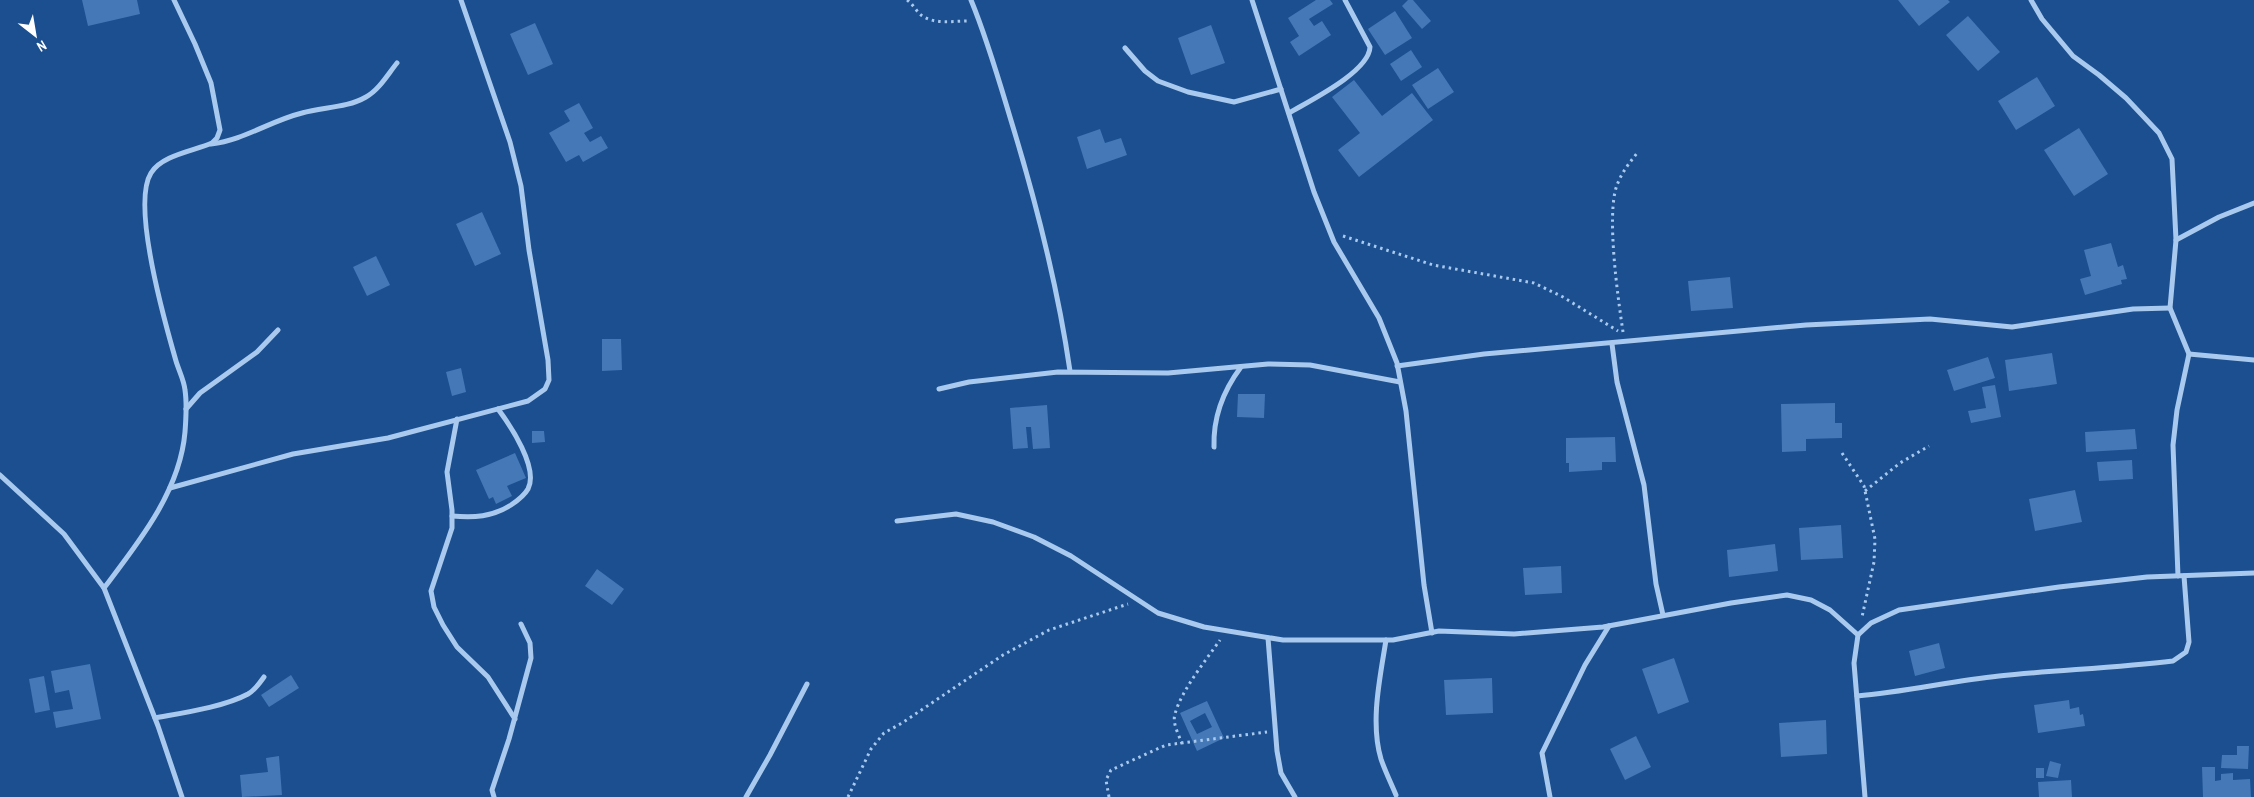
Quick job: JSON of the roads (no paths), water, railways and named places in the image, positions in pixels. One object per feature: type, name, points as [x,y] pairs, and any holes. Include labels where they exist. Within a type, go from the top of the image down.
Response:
[{"type":"street","points":[[174,0],[196,44],[211,83],[220,130],[218,138],[209,145]]},
{"type":"street","points":[[170,488],[293,454],[380,440],[528,401],[545,390],[549,380],[548,360],[529,250],[521,186],[510,142],[460,0]]},
{"type":"street","points":[[971,0],[1036,203],[1065,337],[1070,371]]},
{"type":"street","points":[[1252,0],[1314,192],[1330,232],[1379,318],[1397,366],[1406,410],[1424,585],[1432,632]]},
{"type":"street","points":[[1289,113],[1341,81],[1357,69],[1370,54],[1370,47],[1345,0]]},
{"type":"street","points":[[1857,696],[1893,693],[1941,683],[2000,676],[2174,661],[2186,652],[2189,642],[2181,576],[2173,445],[2177,410],[2189,354],[2170,308],[2176,240],[2172,160],[2158,133],[2126,98],[2073,56],[2042,19],[2032,0]]},
{"type":"street","points":[[1125,48],[1145,71],[1158,81],[1188,92],[1234,102],[1281,89]]},
{"type":"street","points":[[104,588],[147,529],[170,488],[181,458],[185,431],[186,389],[176,361],[145,233],[145,190],[152,172],[161,163],[209,145],[241,139],[278,120],[304,112],[353,103],[375,91],[397,63]]},
{"type":"street","points":[[2176,240],[2219,217],[2254,203]]},
{"type":"street","points":[[1397,366],[1468,356],[1806,325],[1930,319],[2012,327],[2133,309],[2170,308]]},
{"type":"street","points":[[185,409],[200,393],[257,352],[278,330]]},
{"type":"street","points":[[1612,344],[1618,382],[1644,485],[1656,584],[1663,615]]},
{"type":"street","points":[[2189,354],[2254,360]]},
{"type":"street","points":[[939,388],[969,382],[1070,371],[1168,373],[1268,364],[1310,365],[1400,382]]},
{"type":"street","points":[[1214,447],[1219,407],[1224,391],[1241,367]]},
{"type":"street","points":[[452,516],[476,518],[492,514],[519,500],[529,488],[530,475],[520,442],[498,409]]},
{"type":"street","points":[[457,419],[447,472],[452,516],[447,543],[431,591],[434,607],[457,647],[488,677],[515,719]]},
{"type":"street","points":[[0,475],[64,534],[104,588],[155,718],[182,797]]},
{"type":"street","points":[[897,521],[956,514],[993,522],[1034,536],[1071,556],[1158,612],[1204,627],[1283,640],[1386,640],[1432,632],[1514,634],[1609,626],[1663,615],[1787,595],[1811,600],[1830,610],[1858,634]]},
{"type":"street","points":[[1865,797],[1854,663],[1858,634],[1871,623],[1899,610],[2059,587],[2181,576],[2254,572]]},
{"type":"street","points":[[494,797],[492,790],[515,719],[531,658],[530,643],[521,624]]},
{"type":"street","points":[[1550,797],[1542,753],[1585,665],[1609,626]]},
{"type":"street","points":[[1268,638],[1281,773],[1295,797]]},
{"type":"street","points":[[1386,640],[1379,680],[1377,725],[1381,758],[1396,795]]},
{"type":"street","points":[[155,718],[203,708],[248,694],[258,686],[264,677]]},
{"type":"street","points":[[746,797],[770,755],[806,684]]}]
